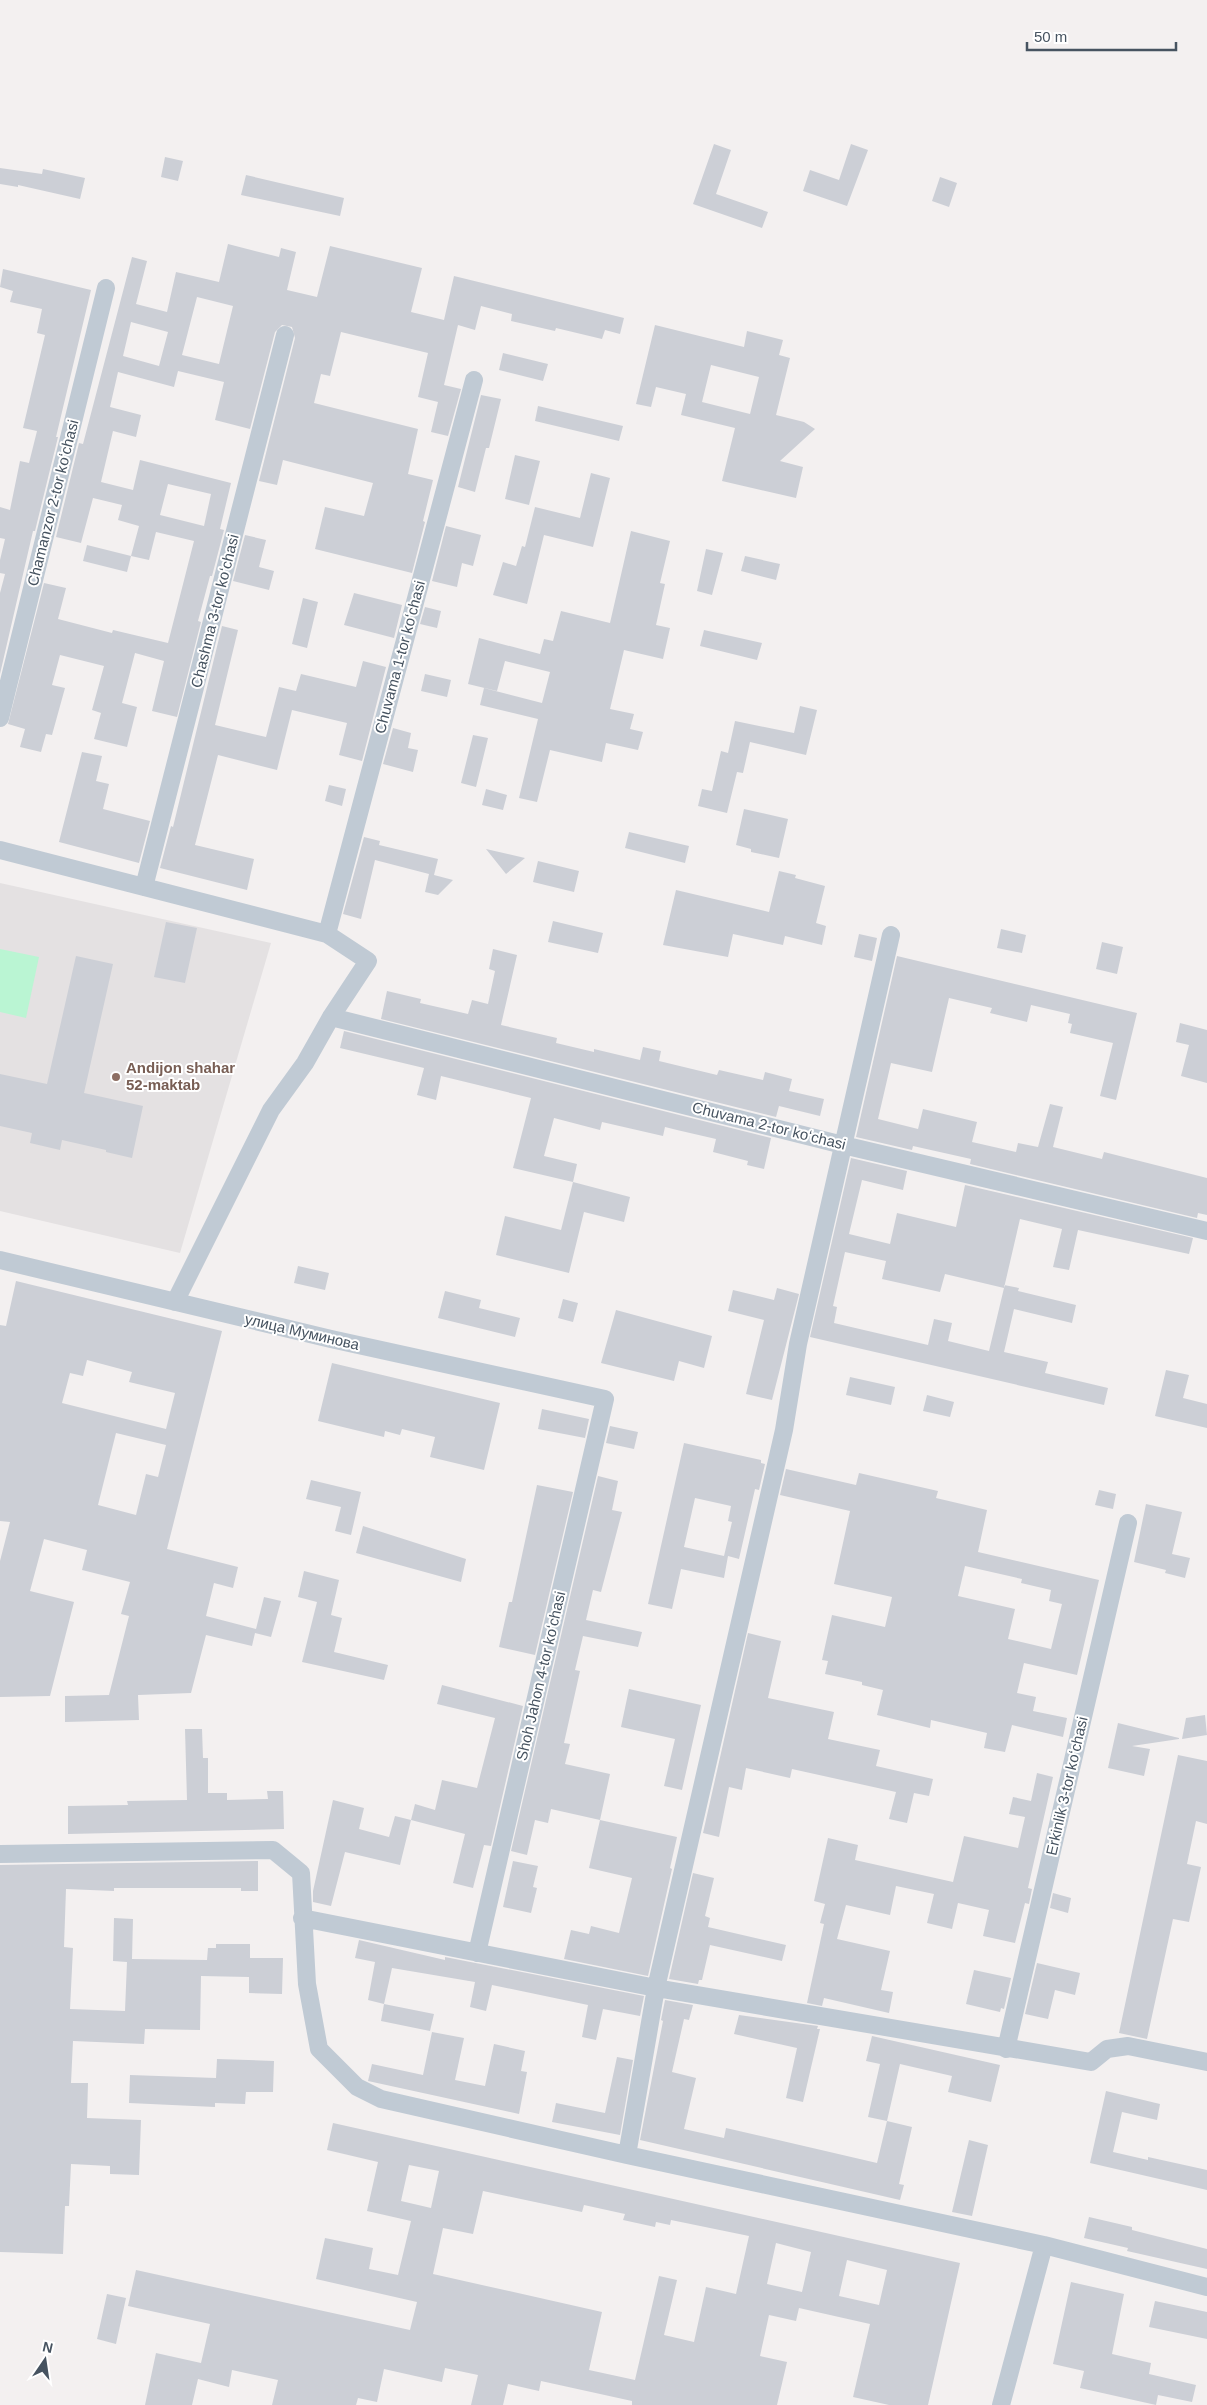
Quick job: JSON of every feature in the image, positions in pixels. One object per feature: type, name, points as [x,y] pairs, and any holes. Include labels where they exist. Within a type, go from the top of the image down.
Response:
[{"type":"street","name":"Chamanzor 2-tor koʻchasi","points":[[0,718],[106,288]]},
{"type":"street","name":"Chashma 3-tor koʻchasi","points":[[144,887],[285,335]]},
{"type":"street","name":"Chuvama 1-tor koʻchasi","points":[[327,934],[474,380]]},
{"type":"street","points":[[0,850],[327,934],[368,961],[331,1017],[305,1063],[271,1110],[175,1302]]},
{"type":"street","points":[[627,2155],[656,1988],[782,1439],[798,1344],[891,934]]},
{"type":"street","name":"Chuvama 2-tor koʻchasi","points":[[331,1017],[843,1145],[1207,1231]]},
{"type":"street","name":"улица Муминова","points":[[0,1260],[340,1341],[605,1399]]},
{"type":"street","name":"Shoh Jahon 4-tor koʻchasi","points":[[477,1953],[605,1399]]},
{"type":"street","name":"Erkinlik 3-tor koʻchasi","points":[[1006,2049],[1128,1524]]},
{"type":"street","points":[[0,1854],[272,1850],[302,1873],[302,1918],[308,1984],[319,2049],[358,2087],[381,2099],[627,2155],[1044,2245],[1207,2287]]},
{"type":"street","points":[[302,1918],[656,1988],[1006,2049],[1091,2062],[1107,2049],[1128,2046],[1207,2062]]},
{"type":"street","points":[[1001,2405],[1044,2245]]},
{"type":"shaded area","name":"Andijon shahar 52-maktab","points":[[0,883],[271,943],[180,1253],[0,1211]]},
{"type":"green space","points":[[0,949],[39,957],[26,1018],[0,1012]]},
{"type":"building","points":[[714,144],[731,150],[716,194],[768,212],[762,228],[693,204]]},
{"type":"building","points":[[851,144],[868,150],[847,206],[803,191],[810,170],[839,180]]},
{"type":"building","points":[[165,157],[183,161],[178,181],[161,177]]},
{"type":"building","points":[[0,168],[42,174],[43,169],[85,178],[80,199],[18,185],[18,187],[0,184]]},
{"type":"building","points":[[246,175],[344,198],[340,216],[241,195]]},
{"type":"building","points":[[940,177],[957,183],[949,207],[932,201]]},
{"type":"building","points":[[228,244],[279,257],[281,248],[296,252],[287,290],[317,297],[330,246],[422,268],[411,312],[444,320],[454,276],[624,318],[620,334],[605,330],[602,339],[556,328],[555,331],[511,321],[512,314],[481,306],[475,330],[458,325],[444,385],[461,389],[448,436],[431,432],[438,402],[418,397],[428,353],[341,332],[330,376],[321,374],[314,403],[418,429],[408,474],[433,480],[412,573],[315,549],[325,507],[364,516],[373,483],[283,460],[277,485],[259,481],[295,338],[292,327],[282,325],[275,332],[250,429],[215,420],[224,382],[178,371],[174,387],[118,372],[110,407],[141,415],[136,437],[113,431],[101,482],[133,490],[140,460],[231,483],[220,529],[224,530],[198,621],[201,622],[177,717],[152,711],[164,661],[135,653],[122,703],[137,707],[127,747],[94,739],[101,713],[92,710],[104,666],[60,655],[52,685],[65,688],[52,735],[46,734],[41,752],[20,747],[25,729],[8,724],[44,583],[66,588],[58,619],[112,633],[113,630],[168,643],[194,541],[156,532],[149,560],[131,556],[139,526],[118,520],[122,505],[93,498],[81,543],[56,537],[79,443],[83,444],[132,257],[147,261],[136,304],[167,312],[176,272],[219,282]],"holes":[[[197,297],[233,306],[219,364],[182,355]],[[131,322],[168,332],[159,366],[123,356]],[[168,484],[211,494],[204,526],[160,515]]]},
{"type":"building","points":[[3,269],[91,290],[56,437],[58,437],[35,531],[33,531],[0,674],[0,593],[5,574],[0,573],[0,560],[5,539],[0,538],[0,507],[10,510],[20,461],[29,463],[37,431],[23,428],[45,335],[37,333],[42,309],[10,302],[13,291],[0,287]]},
{"type":"building","points":[[655,325],[744,347],[747,331],[783,340],[779,355],[790,358],[776,415],[804,422],[815,429],[780,461],[803,467],[796,498],[722,481],[735,428],[681,415],[686,394],[656,387],[651,407],[636,404]],"holes":[[[711,365],[759,377],[750,414],[702,402]]]},
{"type":"building","points":[[503,353],[548,364],[543,381],[499,370]]},
{"type":"building","points":[[481,395],[501,399],[489,448],[486,448],[475,492],[458,487]]},
{"type":"building","points":[[538,406],[623,426],[619,441],[535,421]]},
{"type":"building","points":[[515,455],[540,461],[529,505],[505,499]]},
{"type":"building","points":[[591,473],[610,478],[593,547],[544,535],[527,604],[493,595],[503,562],[516,566],[522,546],[525,547],[535,507],[580,518]]},
{"type":"building","points":[[446,526],[481,535],[473,566],[462,563],[457,587],[432,581]]},
{"type":"building","points":[[631,531],[670,541],[660,583],[665,584],[656,625],[670,628],[663,659],[624,650],[610,709],[634,714],[630,729],[643,732],[638,750],[606,743],[602,762],[550,750],[537,802],[519,798],[538,719],[480,705],[484,688],[542,703],[550,672],[505,661],[497,691],[468,684],[479,638],[540,654],[544,639],[553,641],[561,611],[610,623]]},
{"type":"building","points":[[245,535],[266,540],[259,567],[274,571],[269,590],[233,581]]},
{"type":"building","points":[[87,545],[131,556],[127,572],[83,561]]},
{"type":"building","points":[[706,549],[723,553],[712,595],[697,591]]},
{"type":"building","points":[[745,556],[780,564],[776,580],[741,571]]},
{"type":"building","points":[[354,593],[402,605],[394,638],[344,625]]},
{"type":"building","points":[[303,598],[318,602],[307,648],[292,644]]},
{"type":"building","points":[[425,607],[441,611],[437,628],[420,624]]},
{"type":"building","points":[[222,626],[238,630],[215,725],[266,737],[279,687],[296,691],[301,674],[356,687],[363,661],[386,667],[362,761],[339,755],[347,723],[292,710],[277,770],[218,755],[195,845],[254,859],[247,890],[160,868],[171,826],[173,827]]},
{"type":"building","points":[[704,630],[762,643],[757,660],[700,646]]},
{"type":"building","points":[[425,674],[451,680],[447,697],[421,691]]},
{"type":"building","points":[[800,706],[817,710],[806,755],[750,742],[743,773],[737,772],[727,813],[698,806],[702,789],[712,791],[721,751],[728,753],[735,721],[794,733]]},
{"type":"building","points":[[393,728],[411,733],[408,748],[418,750],[413,772],[383,764]]},
{"type":"building","points":[[473,735],[488,738],[476,787],[461,783]]},
{"type":"building","points":[[82,752],[102,756],[96,781],[109,784],[103,809],[150,821],[139,863],[59,842]]},
{"type":"building","points":[[329,785],[346,789],[342,806],[325,801]]},
{"type":"building","points":[[486,789],[507,795],[503,810],[482,805]]},
{"type":"building","points":[[744,809],[788,819],[779,858],[751,852],[751,849],[736,845]]},
{"type":"building","points":[[629,832],[689,846],[685,863],[625,848]]},
{"type":"building","points":[[364,837],[380,841],[379,845],[438,859],[434,875],[453,880],[438,895],[425,892],[429,874],[375,860],[361,919],[343,914]]},
{"type":"building","points":[[486,849],[525,858],[506,874]]},
{"type":"building","points":[[538,861],[579,871],[574,892],[533,882]]},
{"type":"building","points":[[779,871],[796,875],[795,878],[825,886],[816,923],[826,926],[822,945],[785,936],[783,945],[733,934],[728,957],[663,945],[676,890],[769,912]]},
{"type":"building","points":[[553,921],[603,933],[598,953],[548,942]]},
{"type":"building","points":[[166,922],[197,928],[185,983],[154,977]]},
{"type":"building","points":[[1001,929],[1026,935],[1022,953],[997,948]]},
{"type":"building","points":[[859,934],[877,938],[872,961],[854,957]]},
{"type":"building","points":[[1102,942],[1123,947],[1117,974],[1096,969]]},
{"type":"building","points":[[493,949],[517,955],[501,1025],[557,1038],[556,1043],[594,1052],[594,1049],[640,1060],[643,1047],[661,1051],[659,1061],[717,1075],[719,1070],[763,1080],[765,1072],[792,1079],[789,1091],[824,1099],[820,1116],[779,1106],[776,1117],[381,1019],[387,991],[421,999],[420,1003],[468,1014],[472,1000],[488,1004],[495,971],[489,969]]},
{"type":"building","points":[[76,956],[113,964],[84,1093],[143,1106],[132,1158],[62,1140],[60,1150],[30,1143],[32,1133],[0,1126],[0,1074],[47,1084]]},
{"type":"building","points":[[897,956],[1137,1013],[1116,1100],[1100,1096],[1113,1043],[1070,1033],[1072,1024],[1068,1023],[1070,1014],[1031,1005],[1027,1022],[990,1013],[992,1008],[949,998],[932,1072],[891,1063],[878,1119],[918,1129],[923,1109],[977,1122],[972,1142],[1016,1152],[1018,1143],[1038,1147],[1050,1104],[1063,1107],[1053,1147],[1102,1159],[1104,1152],[1207,1178],[1207,1215],[1198,1213],[1197,1218],[970,1164],[971,1159],[913,1146],[912,1150],[856,1137]]},
{"type":"building","points":[[1180,1023],[1207,1030],[1207,1083],[1181,1076],[1189,1045],[1176,1042]]},
{"type":"building","points":[[344,1031],[771,1138],[764,1169],[747,1165],[748,1161],[713,1152],[716,1139],[665,1127],[663,1136],[602,1122],[600,1130],[554,1118],[544,1156],[577,1164],[573,1182],[513,1168],[531,1098],[441,1076],[436,1100],[417,1095],[424,1068],[340,1048]]},
{"type":"building","points":[[851,1158],[907,1171],[903,1190],[862,1180],[849,1234],[890,1244],[897,1213],[956,1227],[965,1185],[1193,1238],[1189,1254],[1078,1230],[1069,1270],[1053,1267],[1062,1229],[1020,1219],[1005,1285],[1019,1288],[1018,1291],[1076,1305],[1072,1323],[1014,1309],[1004,1352],[1048,1362],[1045,1373],[1108,1388],[1104,1405],[810,1337]],"holes":[[[845,1252],[886,1261],[882,1279],[940,1292],[945,1274],[1004,1288],[989,1351],[948,1341],[952,1323],[934,1319],[928,1345],[834,1323],[837,1307],[833,1306]]]},
{"type":"building","points":[[573,1182],[630,1197],[624,1222],[584,1212],[569,1273],[496,1255],[505,1216],[561,1230]]},
{"type":"building","points":[[298,1266],[329,1273],[325,1290],[294,1283]]},
{"type":"building","points":[[16,1281],[222,1331],[167,1549],[238,1567],[233,1588],[214,1583],[206,1616],[256,1629],[264,1597],[281,1601],[271,1637],[255,1633],[252,1646],[206,1635],[191,1693],[138,1695],[139,1720],[65,1722],[65,1696],[109,1695],[129,1616],[121,1614],[130,1582],[82,1570],[87,1550],[44,1539],[30,1591],[74,1602],[50,1696],[0,1697],[0,1561],[10,1522],[0,1521],[0,1325],[6,1326]],"holes":[[[87,1360],[132,1372],[129,1382],[175,1393],[166,1429],[62,1403],[70,1373],[83,1376]],[[116,1433],[166,1445],[158,1477],[146,1474],[136,1515],[98,1505]]]},
{"type":"building","points":[[777,1288],[799,1294],[772,1400],[746,1394],[764,1320],[728,1311],[733,1290],[774,1300]]},
{"type":"building","points":[[445,1291],[481,1300],[479,1308],[520,1318],[515,1337],[438,1318]]},
{"type":"building","points":[[563,1299],[578,1303],[573,1322],[558,1318]]},
{"type":"building","points":[[616,1310],[712,1336],[704,1368],[679,1361],[674,1381],[601,1363]]},
{"type":"building","points":[[332,1363],[500,1403],[484,1470],[430,1457],[435,1437],[402,1429],[400,1435],[385,1431],[384,1437],[318,1421]]},
{"type":"building","points":[[1166,1370],[1189,1375],[1183,1398],[1207,1404],[1207,1428],[1155,1416]]},
{"type":"building","points":[[850,1377],[895,1387],[891,1405],[846,1395]]},
{"type":"building","points":[[927,1395],[954,1402],[950,1417],[923,1411]]},
{"type":"building","points":[[542,1409],[589,1419],[585,1438],[538,1429]]},
{"type":"building","points":[[610,1426],[638,1432],[634,1449],[606,1443]]},
{"type":"building","points":[[684,1443],[761,1460],[761,1463],[765,1464],[759,1490],[755,1489],[739,1559],[728,1556],[724,1578],[681,1569],[672,1609],[648,1604]],"holes":[[[695,1498],[731,1506],[728,1521],[732,1522],[724,1556],[684,1547]]]},
{"type":"building","points":[[786,1469],[856,1485],[859,1473],[938,1491],[936,1498],[987,1510],[978,1552],[1099,1580],[1077,1675],[1024,1663],[1017,1693],[1036,1697],[1033,1711],[1067,1718],[1063,1737],[1012,1725],[1005,1752],[984,1748],[987,1733],[931,1720],[930,1728],[877,1715],[883,1690],[862,1685],[862,1682],[825,1674],[828,1661],[822,1660],[832,1615],[885,1627],[892,1597],[834,1584],[850,1511],[780,1495]],"holes":[[[965,1566],[1022,1579],[1021,1583],[1051,1590],[1049,1601],[1062,1604],[1051,1649],[1008,1639],[1015,1609],[958,1596]]]},
{"type":"building","points":[[598,1476],[618,1481],[612,1510],[622,1512],[601,1592],[593,1590],[586,1620],[642,1632],[638,1647],[583,1636],[575,1670],[580,1671],[564,1743],[570,1744],[565,1764],[610,1774],[600,1820],[551,1809],[548,1823],[535,1820],[527,1855],[511,1851]]},
{"type":"building","points":[[311,1480],[361,1492],[351,1535],[335,1531],[341,1507],[306,1499]]},
{"type":"building","points":[[537,1485],[573,1492],[535,1655],[499,1647],[509,1602],[512,1602]]},
{"type":"building","points":[[1099,1490],[1116,1494],[1113,1509],[1095,1505]]},
{"type":"building","points":[[1146,1504],[1182,1512],[1172,1554],[1190,1558],[1185,1578],[1165,1573],[1166,1570],[1134,1562]]},
{"type":"building","points":[[363,1526],[466,1559],[461,1582],[356,1553]]},
{"type":"building","points":[[304,1571],[339,1580],[331,1615],[342,1618],[334,1652],[388,1665],[384,1680],[302,1662],[317,1602],[298,1597]]},
{"type":"building","points":[[748,1633],[781,1641],[768,1698],[834,1712],[828,1739],[880,1750],[876,1766],[933,1779],[929,1796],[914,1793],[907,1823],[889,1819],[896,1792],[792,1769],[790,1778],[746,1768],[742,1790],[729,1787],[719,1837],[703,1833]]},
{"type":"building","points":[[442,1685],[523,1706],[491,1846],[484,1845],[473,1888],[453,1883],[465,1834],[411,1820],[415,1804],[435,1810],[442,1780],[477,1788],[495,1718],[437,1704]]},
{"type":"building","points":[[629,1689],[701,1705],[682,1790],[664,1786],[675,1739],[621,1727]]},
{"type":"building","points":[[1205,1715],[1207,1735],[1182,1739],[1186,1718]]},
{"type":"building","points":[[1118,1723],[1179,1739],[1132,1746],[1150,1749],[1144,1776],[1108,1768]]},
{"type":"building","points":[[185,1729],[202,1729],[203,1758],[208,1758],[208,1793],[227,1793],[227,1800],[268,1799],[267,1791],[283,1791],[284,1829],[68,1834],[68,1806],[128,1805],[127,1801],[187,1800]]},
{"type":"building","points":[[1178,1755],[1207,1761],[1207,1824],[1196,1821],[1187,1864],[1201,1867],[1189,1922],[1173,1919],[1147,2039],[1119,2033]]},
{"type":"building","points":[[1037,1773],[1053,1777],[1028,1888],[1032,1889],[1029,1904],[1025,1903],[1015,1943],[983,1936],[989,1910],[958,1903],[952,1929],[927,1923],[934,1894],[896,1886],[890,1915],[846,1905],[837,1939],[890,1951],[881,1990],[893,1992],[889,2013],[824,1998],[822,2006],[807,2003],[824,1924],[820,1923],[825,1904],[814,1901],[828,1838],[858,1845],[855,1860],[953,1882],[964,1836],[1018,1848],[1025,1817],[1009,1814],[1013,1797],[1031,1801]]},
{"type":"building","points":[[333,1800],[364,1808],[359,1829],[389,1837],[395,1816],[411,1820],[400,1865],[345,1852],[331,1906],[313,1902],[313,1891]]},
{"type":"building","points":[[600,1820],[677,1837],[670,1868],[672,1869],[648,1976],[564,1959],[571,1930],[589,1934],[591,1926],[619,1933],[632,1878],[589,1868]]},
{"type":"building","points":[[258,1861],[258,1891],[241,1891],[241,1888],[114,1888],[114,1891],[66,1889],[64,1947],[73,1948],[70,2009],[125,2011],[127,1962],[113,1961],[114,1918],[133,1919],[132,1959],[207,1960],[208,1948],[216,1948],[216,1944],[250,1944],[250,1958],[283,1958],[282,1994],[249,1993],[249,1977],[201,1976],[200,2030],[145,2029],[144,2044],[73,2041],[71,2083],[88,2083],[87,2118],[141,2120],[139,2175],[110,2174],[110,2166],[71,2164],[69,2206],[65,2206],[63,2254],[0,2252],[0,1865]]},
{"type":"building","points":[[513,1861],[538,1866],[533,1887],[537,1888],[531,1913],[503,1907]]},
{"type":"building","points":[[693,1873],[714,1878],[705,1916],[710,1918],[708,1927],[786,1945],[782,1961],[710,1945],[702,1980],[699,1980],[698,1984],[669,1979]]},
{"type":"building","points":[[1053,1893],[1071,1898],[1068,1913],[1050,1908]]},
{"type":"building","points":[[359,1940],[445,1960],[445,1957],[644,1996],[640,2016],[603,2009],[596,2040],[582,2037],[588,2005],[492,1985],[486,2011],[470,2007],[475,1982],[392,1968],[384,2004],[368,2000],[375,1962],[355,1958]]},
{"type":"building","points":[[1037,1963],[1080,1973],[1075,1995],[1055,1990],[1048,2019],[1025,2014]]},
{"type":"building","points":[[974,1970],[1011,1978],[1004,2009],[1001,2008],[1000,2012],[966,2004]]},
{"type":"building","points":[[665,2000],[693,2005],[689,2020],[684,2019],[672,2072],[696,2078],[684,2129],[724,2138],[726,2128],[877,2163],[887,2121],[912,2127],[899,2184],[904,2185],[900,2200],[640,2140],[663,2021],[661,2020]]},
{"type":"building","points":[[384,2004],[434,2014],[430,2031],[381,2021]]},
{"type":"building","points":[[739,2015],[818,2026],[817,2029],[820,2029],[803,2102],[786,2098],[797,2048],[734,2034]]},
{"type":"building","points":[[432,2032],[464,2038],[455,2080],[485,2086],[494,2044],[525,2051],[521,2071],[527,2072],[519,2114],[368,2081],[372,2064],[423,2075]]},
{"type":"building","points":[[872,2036],[1000,2065],[991,2102],[948,2092],[952,2076],[900,2064],[887,2121],[868,2117],[880,2064],[866,2061]]},
{"type":"building","points":[[617,2057],[633,2060],[620,2135],[552,2122],[556,2103],[605,2113]]},
{"type":"building","points":[[217,2059],[274,2061],[273,2092],[246,2092],[245,2104],[215,2103],[215,2107],[129,2103],[130,2075],[216,2078]]},
{"type":"building","points":[[1106,2091],[1160,2104],[1157,2120],[1122,2112],[1113,2152],[1148,2160],[1148,2157],[1207,2170],[1207,2190],[1090,2163]]},
{"type":"building","points":[[333,2123],[960,2263],[928,2405],[889,2405],[853,2397],[870,2324],[799,2308],[796,2321],[769,2315],[760,2356],[787,2362],[777,2405],[632,2405],[632,2401],[541,2381],[539,2391],[508,2384],[503,2405],[471,2405],[478,2375],[445,2368],[442,2382],[384,2369],[377,2402],[358,2398],[356,2405],[272,2405],[278,2380],[232,2370],[229,2387],[198,2379],[192,2405],[145,2405],[156,2353],[201,2363],[210,2324],[128,2306],[136,2270],[410,2330],[417,2302],[316,2279],[325,2238],[373,2248],[369,2269],[398,2275],[411,2221],[367,2211],[378,2162],[327,2150]],"holes":[[[409,2165],[439,2171],[431,2208],[401,2201]],[[483,2191],[582,2212],[584,2205],[625,2214],[623,2220],[655,2227],[656,2222],[670,2225],[671,2220],[749,2236],[736,2294],[706,2287],[694,2342],[664,2335],[677,2280],[659,2276],[635,2380],[589,2370],[602,2312],[433,2274],[443,2228],[473,2234]],[[776,2243],[811,2252],[802,2292],[767,2284]],[[847,2260],[887,2270],[879,2305],[839,2296]]]},
{"type":"building","points":[[969,2140],[988,2145],[972,2216],[952,2212]]},
{"type":"building","points":[[1089,2217],[1132,2227],[1132,2230],[1207,2249],[1207,2269],[1127,2251],[1128,2248],[1084,2238]]},
{"type":"building","points":[[1071,2282],[1124,2294],[1112,2354],[1151,2363],[1149,2374],[1196,2385],[1192,2402],[1158,2395],[1156,2405],[1080,2388],[1084,2371],[1053,2364]]},
{"type":"building","points":[[107,2294],[126,2298],[116,2344],[97,2339]]},
{"type":"building","points":[[1155,2301],[1207,2312],[1207,2339],[1149,2327]]},
{"type":"place","name":"Andijon shahar 52-maktab","points":[[116,1077]]}]
